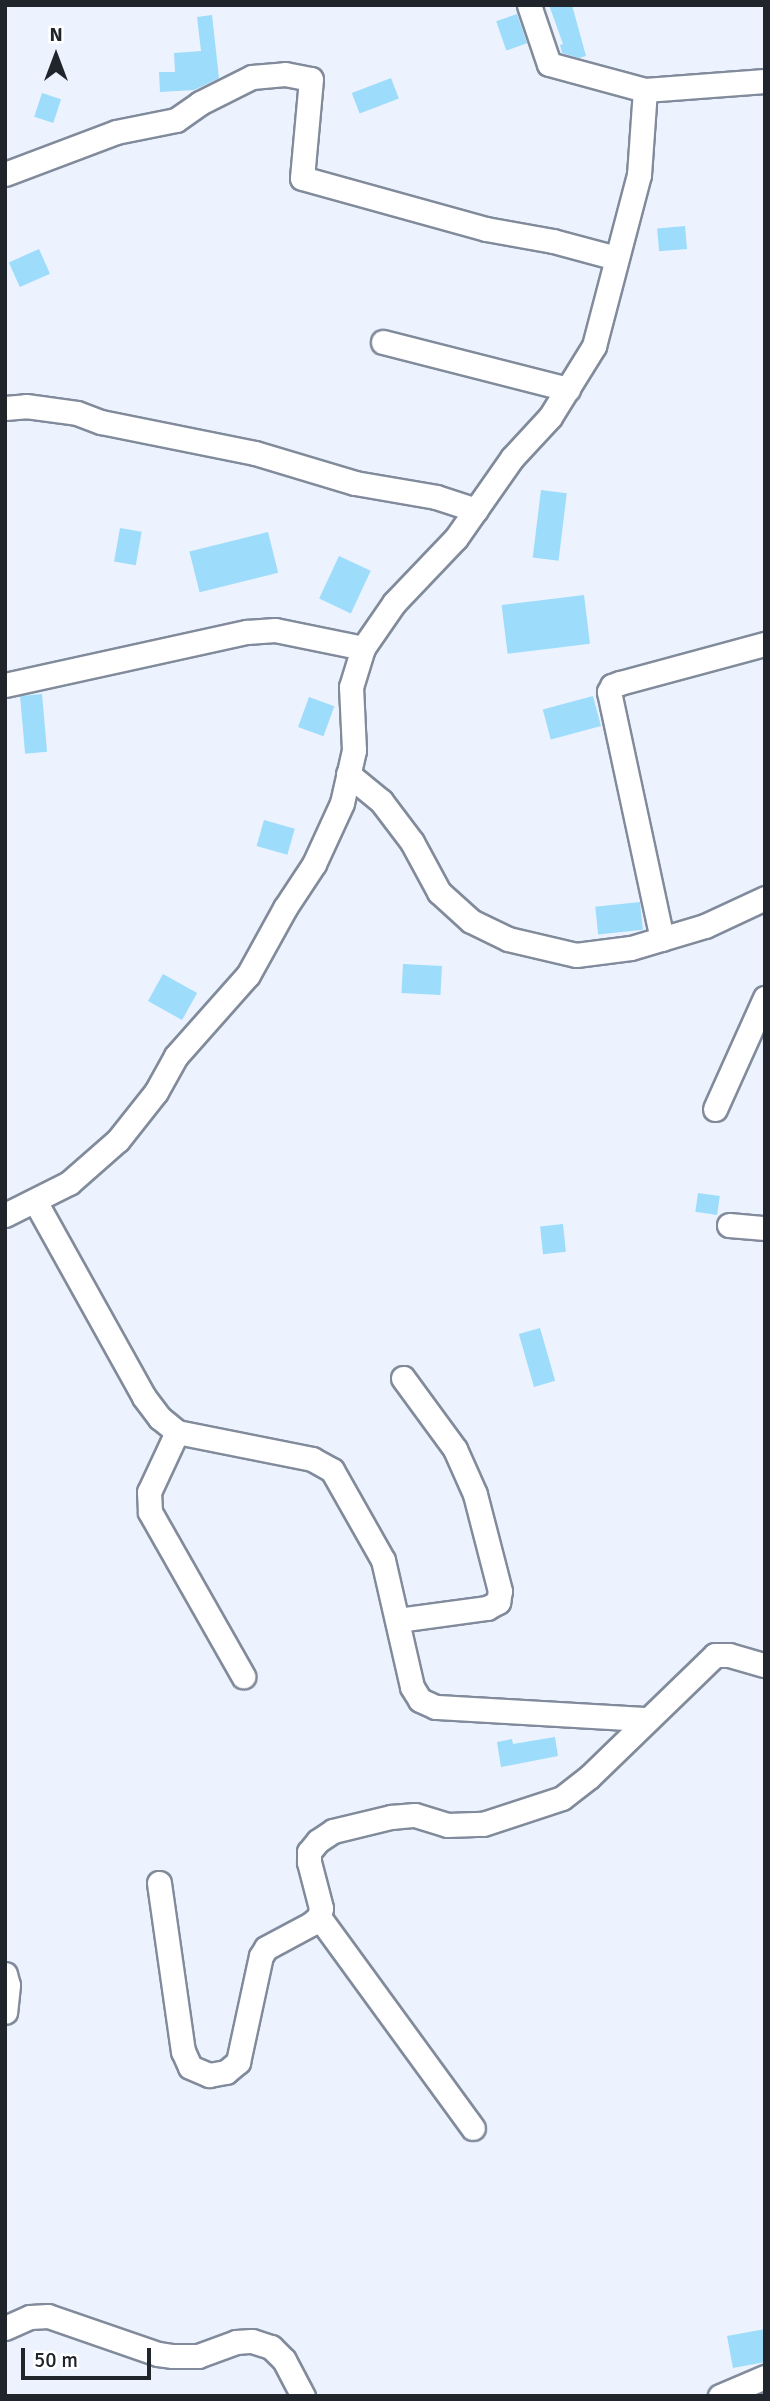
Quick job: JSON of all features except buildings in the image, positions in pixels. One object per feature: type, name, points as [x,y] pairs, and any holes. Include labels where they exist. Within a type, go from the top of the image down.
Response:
[{"type":"street","points":[[529,5],[549,64],[645,90],[765,81]]},
{"type":"street","points":[[5,174],[116,132],[176,120],[200,103],[252,77],[285,74],[311,79],[302,178],[486,229],[553,241],[616,258]]},
{"type":"street","points":[[5,1215],[69,1183],[118,1140],[156,1092],[176,1056],[248,975],[285,908],[314,864],[342,803],[354,750],[351,687],[363,648],[394,603],[456,538],[512,457],[550,417],[594,346],[639,175],[645,90]]},
{"type":"street","points":[[383,342],[568,389]]},
{"type":"street","points":[[5,408],[26,406],[77,413],[101,422],[255,453],[355,483],[436,497],[476,510]]},
{"type":"street","points":[[5,685],[247,632],[275,630],[363,648]]},
{"type":"street","points":[[662,939],[609,692],[612,686],[620,683],[765,644]]},
{"type":"street","points":[[348,774],[381,801],[412,842],[439,892],[471,921],[508,939],[576,955],[631,948],[705,926],[765,898]]},
{"type":"street","points":[[715,1110],[765,998]]},
{"type":"street","points":[[35,1200],[144,1397],[160,1418],[177,1432],[312,1459],[332,1470],[383,1560],[412,1687],[420,1700],[436,1707],[646,1719]]},
{"type":"street","points":[[729,1225],[765,1228]]},
{"type":"street","points":[[398,1620],[487,1608],[498,1602],[500,1591],[475,1494],[455,1450],[403,1378]]},
{"type":"street","points":[[177,1432],[149,1493],[150,1512],[243,1676]]},
{"type":"street","points":[[159,1883],[183,2051],[190,2067],[209,2075],[226,2072],[237,2062],[261,1956],[266,1948],[319,1917],[321,1908],[309,1852],[333,1830],[391,1817],[415,1815],[447,1825],[483,1824],[562,1798],[589,1777],[715,1655],[729,1655],[765,1665]]},
{"type":"street","points":[[319,1917],[473,2129]]},
{"type":"street","points":[[5,1974],[8,1985],[5,2012]]},
{"type":"street","points":[[5,2329],[30,2317],[48,2316],[159,2354],[173,2356],[198,2356],[236,2342],[252,2341],[271,2347],[284,2360],[303,2396]]},
{"type":"street","points":[[720,2396],[765,2377]]}]
